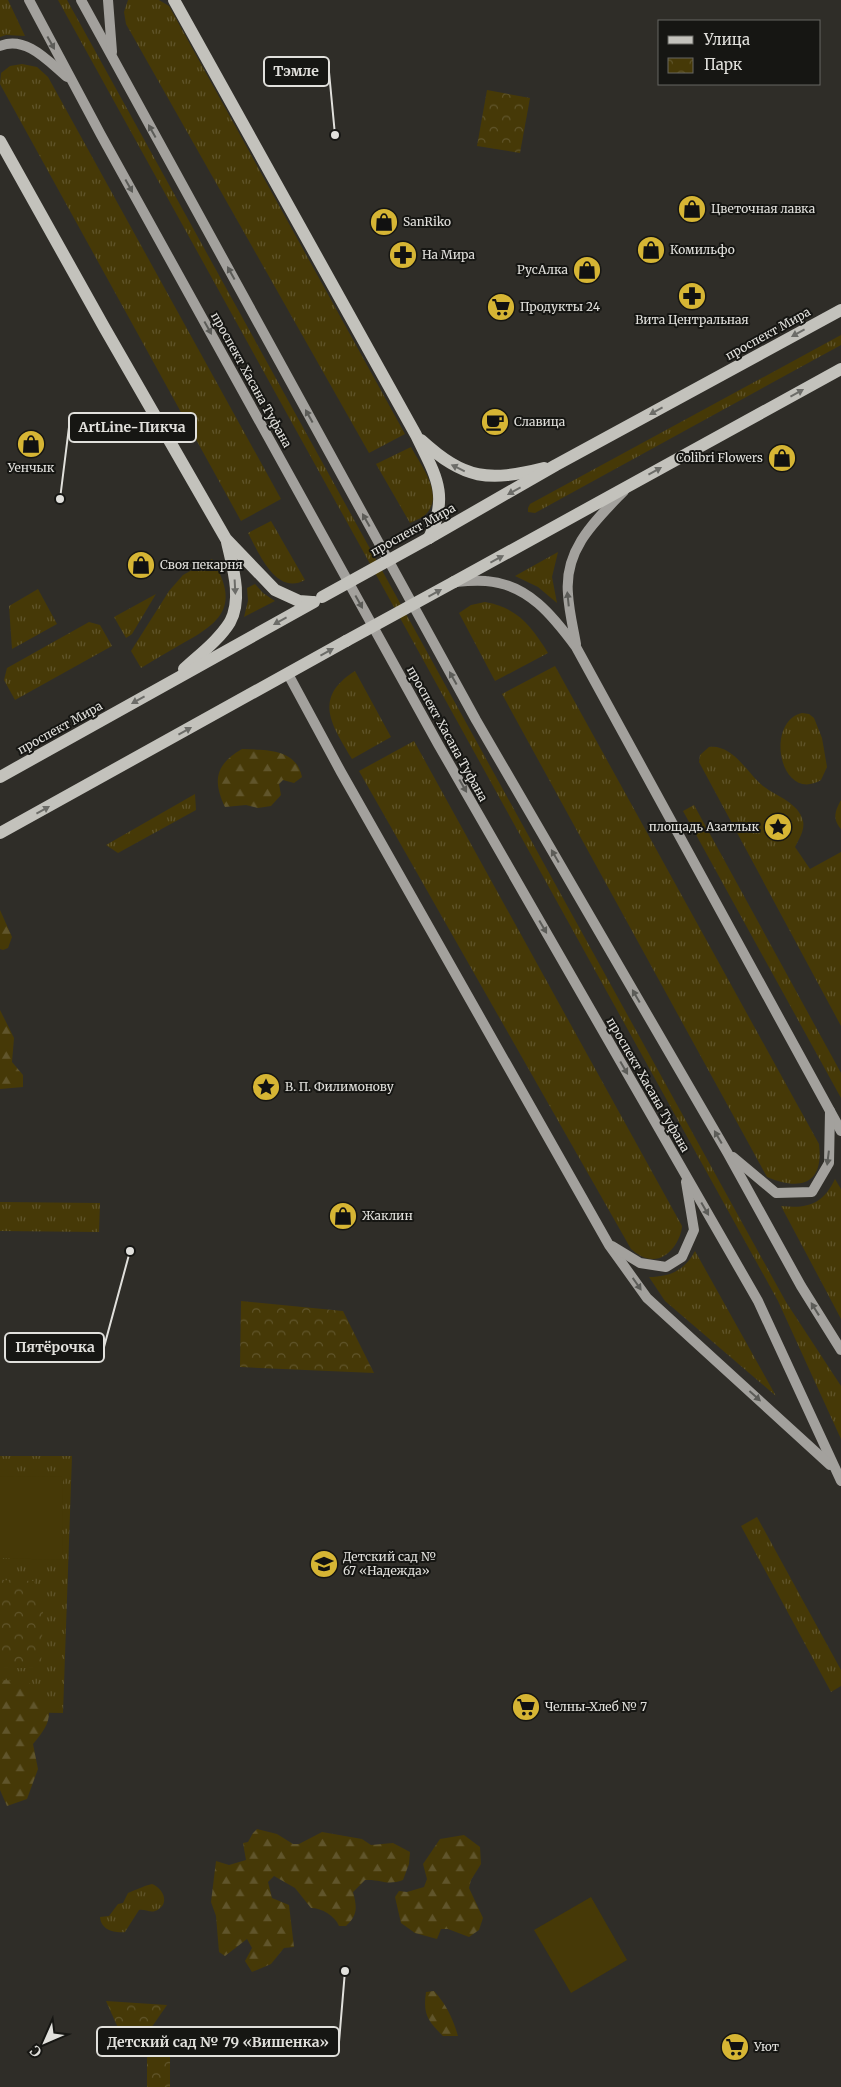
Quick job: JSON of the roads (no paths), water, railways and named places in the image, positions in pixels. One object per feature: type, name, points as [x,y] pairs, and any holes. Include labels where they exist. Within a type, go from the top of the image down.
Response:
[{"type":"main road","name":"проспект Хасана Туфана","points":[[29,0],[429,727],[758,1301],[841,1481]]},
{"type":"main road","points":[[81,0],[476,720],[727,1152],[802,1286],[841,1350]]},
{"type":"main road","points":[[108,0],[112,58]]},
{"type":"main road","points":[[174,0],[416,435],[437,482],[440,499],[437,520],[428,538]]},
{"type":"main road","points":[[0,46],[7,43],[30,47],[72,81]]},
{"type":"main road","points":[[0,141],[226,539],[275,590],[299,601],[317,600]]},
{"type":"main road","name":"проспект Мира","points":[[0,777],[556,465],[841,310]]},
{"type":"main road","points":[[0,833],[841,369]]},
{"type":"main road","points":[[416,435],[450,464],[480,476],[517,475],[556,465]]},
{"type":"main road","points":[[576,647],[567,594],[572,558],[582,538],[630,485]]},
{"type":"main road","points":[[170,682],[215,640],[230,621],[235,597],[234,573],[226,539]]},
{"type":"main road","points":[[454,582],[486,581],[510,586],[528,595],[546,608],[576,647],[841,1131]]},
{"type":"main road","points":[[288,674],[341,772],[609,1245],[647,1298],[834,1469]]},
{"type":"main road","points":[[727,1152],[776,1193],[812,1192],[829,1163],[830,1110]]},
{"type":"main road","points":[[609,1245],[640,1263],[666,1266],[682,1257],[694,1230],[685,1174]]},
{"type":"place","name":"Тэмле","points":[[335,135]]},
{"type":"place","name":"Цветочная лавка","points":[[692,209]]},
{"type":"place","name":"SanRiko","points":[[384,222]]},
{"type":"place","name":"Комильфо","points":[[651,250]]},
{"type":"place","name":"На Мира","points":[[403,255]]},
{"type":"place","name":"РусАлка","points":[[587,270]]},
{"type":"place","name":"Вита Центральная","points":[[692,296]]},
{"type":"place","name":"Продукты 24","points":[[501,307]]},
{"type":"place","name":"Славица","points":[[495,422]]},
{"type":"place","name":"Уенчык","points":[[31,444]]},
{"type":"place","name":"Colibri Flowers","points":[[782,458]]},
{"type":"place","name":"ArtLine-Пикча","points":[[60,499]]},
{"type":"place","name":"Своя пекарня","points":[[141,565]]},
{"type":"place","name":"площадь Азатлык","points":[[778,827]]},
{"type":"place","name":"В. П. Филимонову","points":[[266,1087]]},
{"type":"place","name":"Жаклин","points":[[343,1216]]},
{"type":"place","name":"Пятёрочка","points":[[130,1251]]},
{"type":"place","name":"Детский сад № 67 «Надежда»","points":[[324,1564]]},
{"type":"place","name":"Челны-Хлеб № 7","points":[[526,1707]]},
{"type":"place","name":"Детский сад № 79 «Вишенка»","points":[[345,1971]]},
{"type":"place","name":"Уют","points":[[735,2047]]}]
